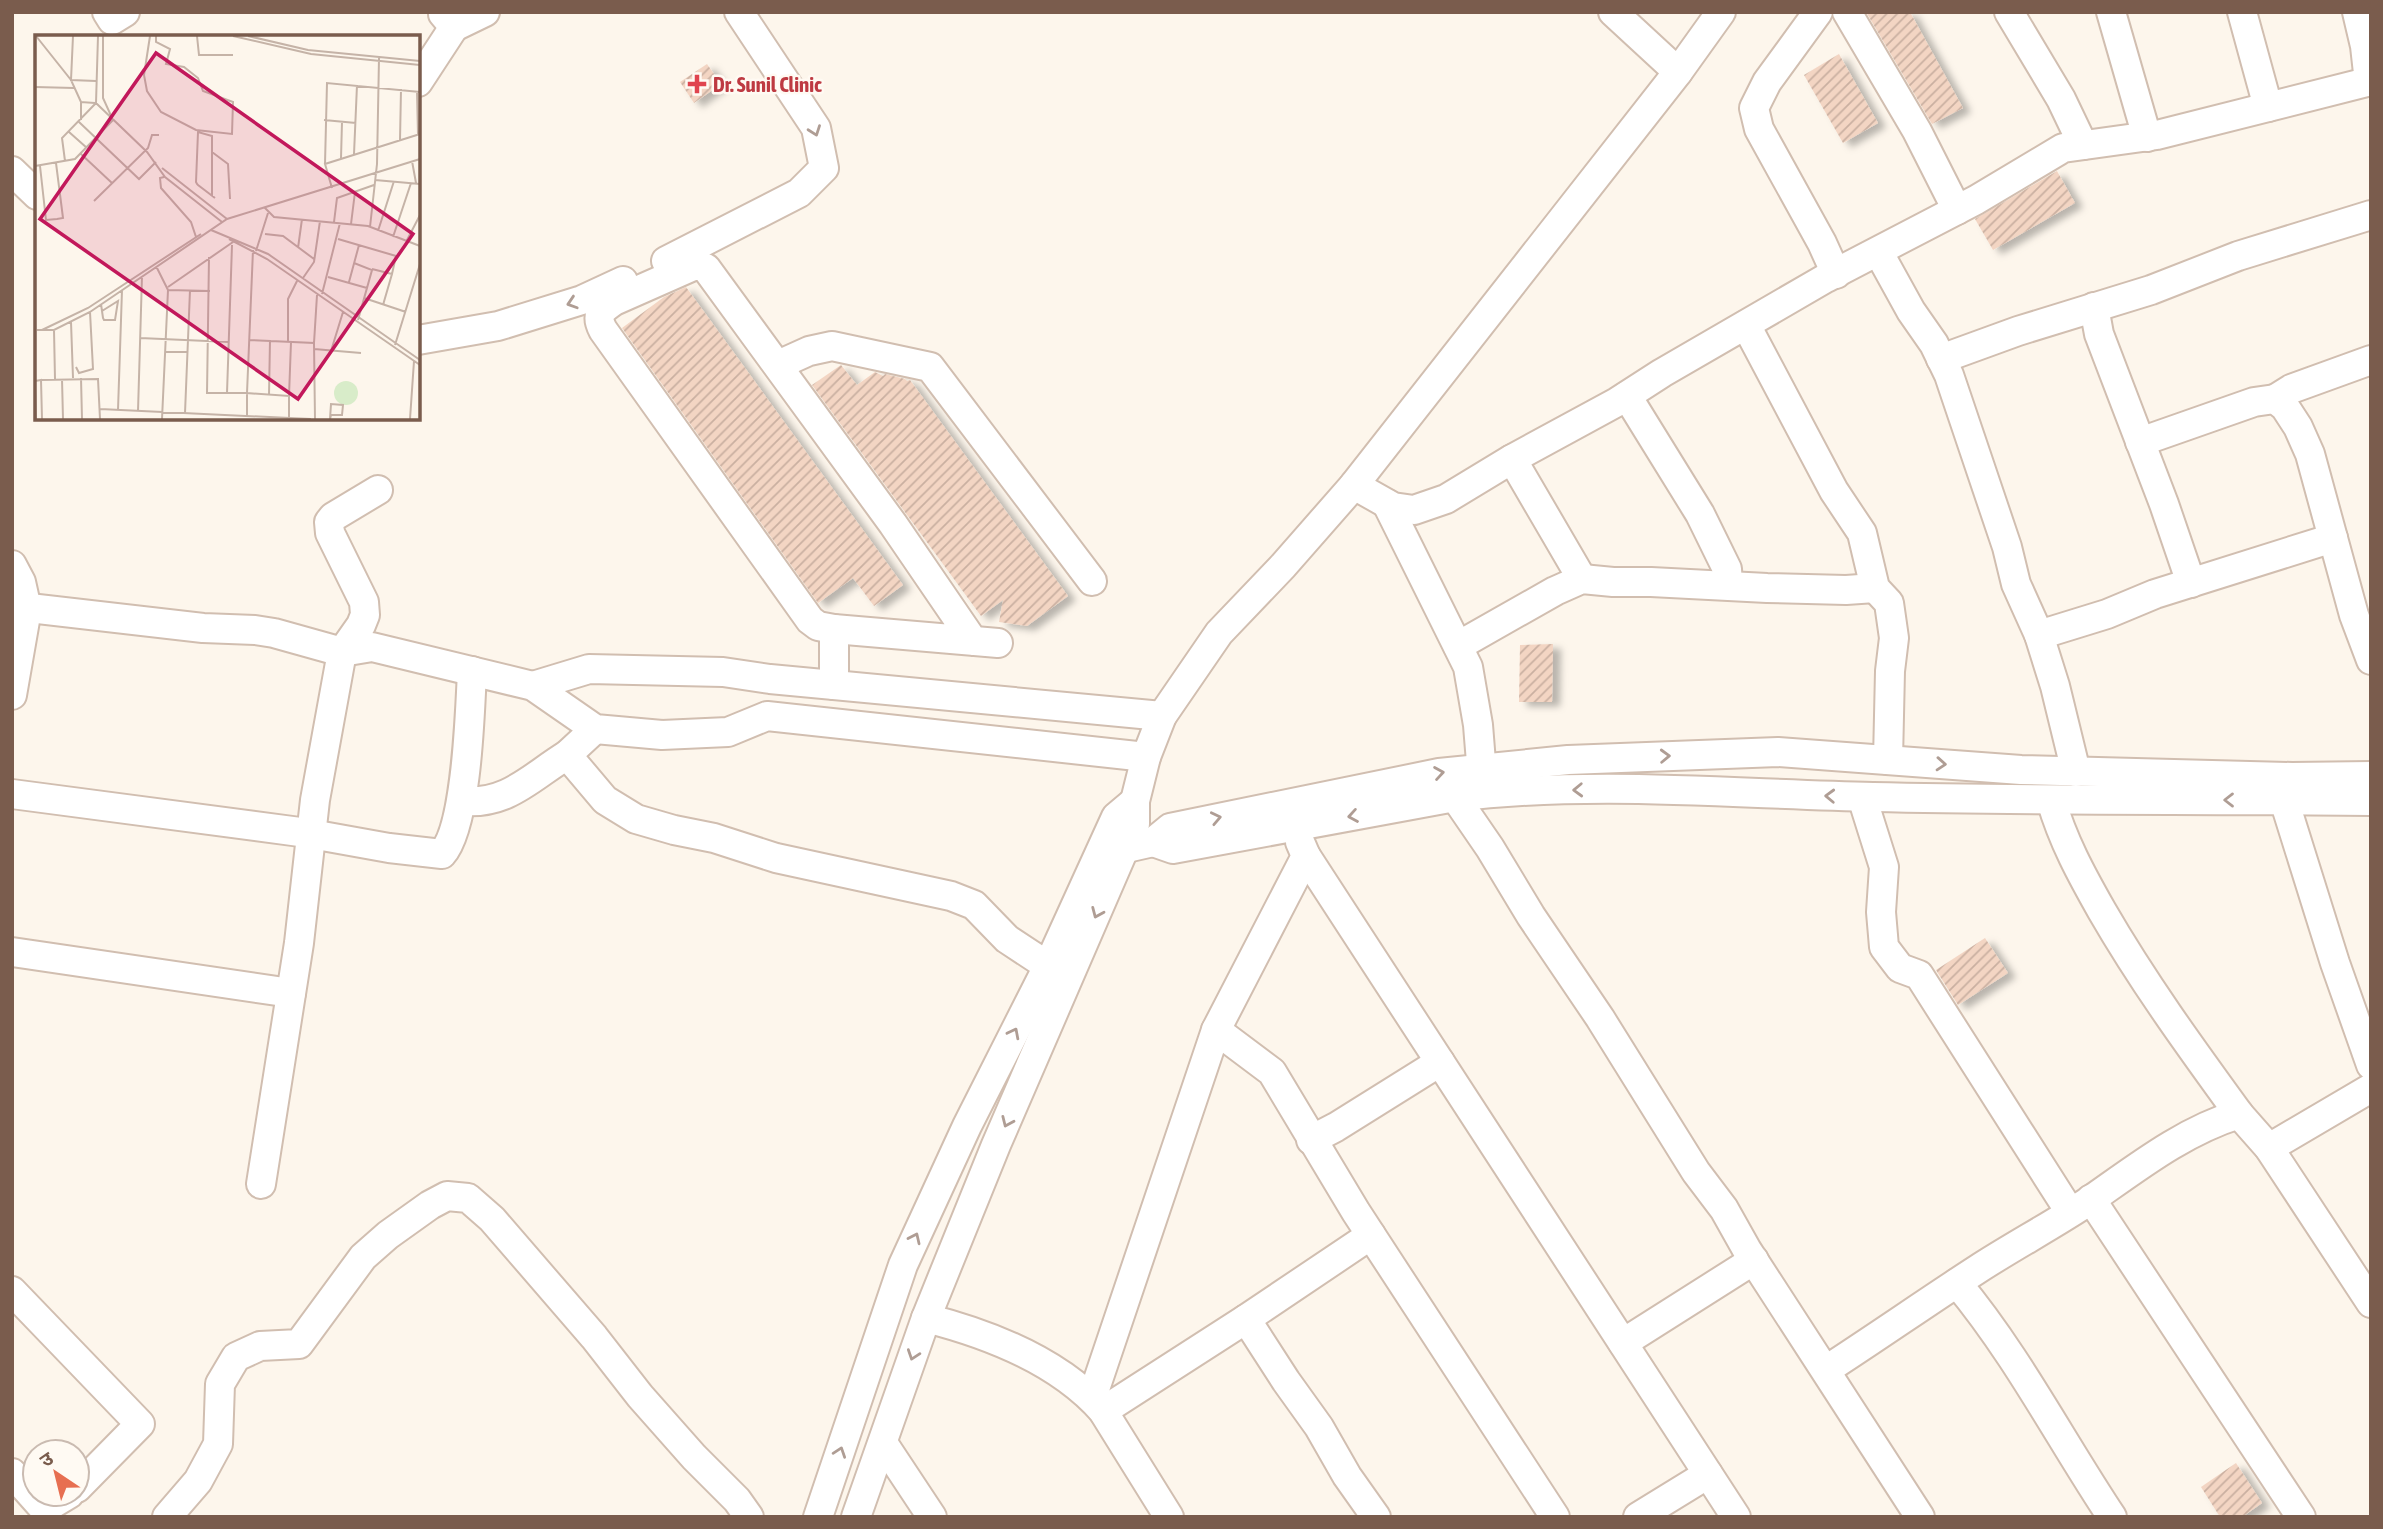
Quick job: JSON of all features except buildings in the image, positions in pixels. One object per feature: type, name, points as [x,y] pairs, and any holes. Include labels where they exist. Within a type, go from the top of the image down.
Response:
[{"type":"street","points":[[107,12],[112,20],[125,12]]},
{"type":"street","points":[[420,78],[448,20],[485,12]]},
{"type":"street","points":[[420,340],[498,326],[582,300],[677,256],[799,193],[824,168],[816,128],[739,12]]},
{"type":"street","points":[[1613,12],[1678,72]]},
{"type":"street","points":[[856,1517],[926,1318],[1112,852],[1116,817],[1135,801],[1146,757],[1162,716],[1219,633],[1283,566],[1354,485],[1678,72],[1721,12]]},
{"type":"street","points":[[1818,12],[1767,82],[1754,108],[1759,129],[1822,243],[1836,274]]},
{"type":"street","points":[[1847,12],[1917,131],[1957,210]]},
{"type":"street","points":[[2009,12],[2061,99],[2083,145]]},
{"type":"street","points":[[2111,12],[2147,137]]},
{"type":"street","points":[[2242,12],[2268,107]]},
{"type":"street","points":[[1354,485],[1387,504],[1414,510],[1446,499],[1746,325],[1957,210],[2063,148],[2147,137],[2370,82],[2357,12]]},
{"type":"street","points":[[12,171],[35,193]]},
{"type":"street","points":[[1941,359],[2151,290],[2238,256],[2371,215]]},
{"type":"street","points":[[1879,253],[1941,359],[1962,410],[2017,584],[2039,635],[2076,772]]},
{"type":"street","points":[[698,265],[713,275],[986,642],[834,629],[818,626],[810,620],[603,330],[599,314],[614,301],[698,265]]},
{"type":"street","points":[[2094,307],[2099,334],[2191,583]]},
{"type":"street","points":[[1746,325],[1834,491],[1862,533],[1875,588],[1889,603],[1894,638],[1890,671],[1888,760]]},
{"type":"street","points":[[778,365],[809,351],[832,346],[930,367],[1092,581]]},
{"type":"street","points":[[2140,442],[2254,402],[2275,399],[2291,389],[2371,360]]},
{"type":"street","points":[[1627,396],[1700,514],[1727,569],[1728,585]]},
{"type":"street","points":[[2275,399],[2285,407],[2298,427],[2309,454],[2333,538],[2362,612],[2371,660]]},
{"type":"street","points":[[1512,459],[1581,579]]},
{"type":"street","points":[[261,1184],[299,943],[314,800],[342,652],[361,625],[365,609],[330,533],[329,522],[332,517],[377,490]]},
{"type":"street","points":[[1387,504],[1468,667],[1478,725],[1482,781]]},
{"type":"street","points":[[2039,635],[2107,614],[2155,594],[2333,538]]},
{"type":"street","points":[[12,565],[21,582],[12,695]]},
{"type":"street","points":[[1458,646],[1581,579],[1846,590],[1875,588]]},
{"type":"street","points":[[20,608],[193,628],[255,630],[342,652],[372,647],[533,686],[595,729],[662,735],[728,732],[767,716],[1146,757]]},
{"type":"street","points":[[834,629],[834,685]]},
{"type":"street","points":[[533,686],[589,669],[723,672],[770,679],[1162,716]]},
{"type":"street","points":[[12,794],[146,814],[312,833],[389,848],[443,854],[452,844],[462,801],[470,727],[472,671]]},
{"type":"street","points":[[767,716],[770,679]]},
{"type":"street","points":[[462,801],[482,803],[523,785],[567,755],[595,729]]},
{"type":"street","points":[[1153,842],[1173,849],[1455,797],[1482,781],[1568,760],[1779,752],[2288,788],[2371,801]]},
{"type":"street","points":[[567,755],[605,800],[630,816],[786,860],[951,897],[974,905],[1007,939],[1048,966]]},
{"type":"street","points":[[818,1517],[903,1265],[967,1126],[1048,966],[1112,852],[1153,842],[1170,828],[1439,773],[1482,781],[1599,790],[2051,800],[2288,788],[2371,776]]},
{"type":"street","points":[[2288,788],[2335,963],[2371,1065]]},
{"type":"street","points":[[1455,797],[1600,1018],[1696,1172],[1724,1209],[1920,1517]]},
{"type":"street","points":[[1862,797],[1884,867],[1881,912],[1884,947],[1900,968],[1919,975],[2301,1517]]},
{"type":"street","points":[[2051,800],[2061,834],[2131,961],[2239,1114],[2269,1149],[2371,1303]]},
{"type":"street","points":[[1292,826],[1306,856],[1736,1517]]},
{"type":"street","points":[[1097,1404],[1216,1030],[1306,856]]},
{"type":"street","points":[[12,952],[290,993]]},
{"type":"street","points":[[1216,1030],[1272,1072],[1371,1235],[1453,1356],[1555,1517]]},
{"type":"street","points":[[1311,1140],[1440,1062]]},
{"type":"street","points":[[2269,1149],[2371,1088]]},
{"type":"street","points":[[1826,1370],[2171,1145],[2211,1122],[2239,1114]]},
{"type":"street","points":[[167,1517],[198,1481],[218,1444],[220,1384],[236,1357],[260,1346],[299,1344],[363,1257],[388,1235],[447,1196],[468,1198],[492,1219],[594,1337],[640,1396],[694,1457],[737,1500],[749,1517]]},
{"type":"street","points":[[1097,1404],[1246,1319],[1371,1235]]},
{"type":"street","points":[[1623,1343],[1754,1260]]},
{"type":"street","points":[[1957,1283],[1975,1304],[2027,1379],[2112,1517]]},
{"type":"street","points":[[12,1291],[140,1424],[91,1474]]},
{"type":"street","points":[[926,1318],[962,1327],[1016,1349],[1038,1361],[1097,1404],[1169,1517]]},
{"type":"street","points":[[1246,1319],[1320,1427],[1347,1476],[1376,1517]]},
{"type":"street","points":[[883,1443],[932,1517]]},
{"type":"street","points":[[1638,1517],[1708,1474]]},
{"type":"place","name":"Dr. Sunil Clinic","points":[[697,84]]}]
